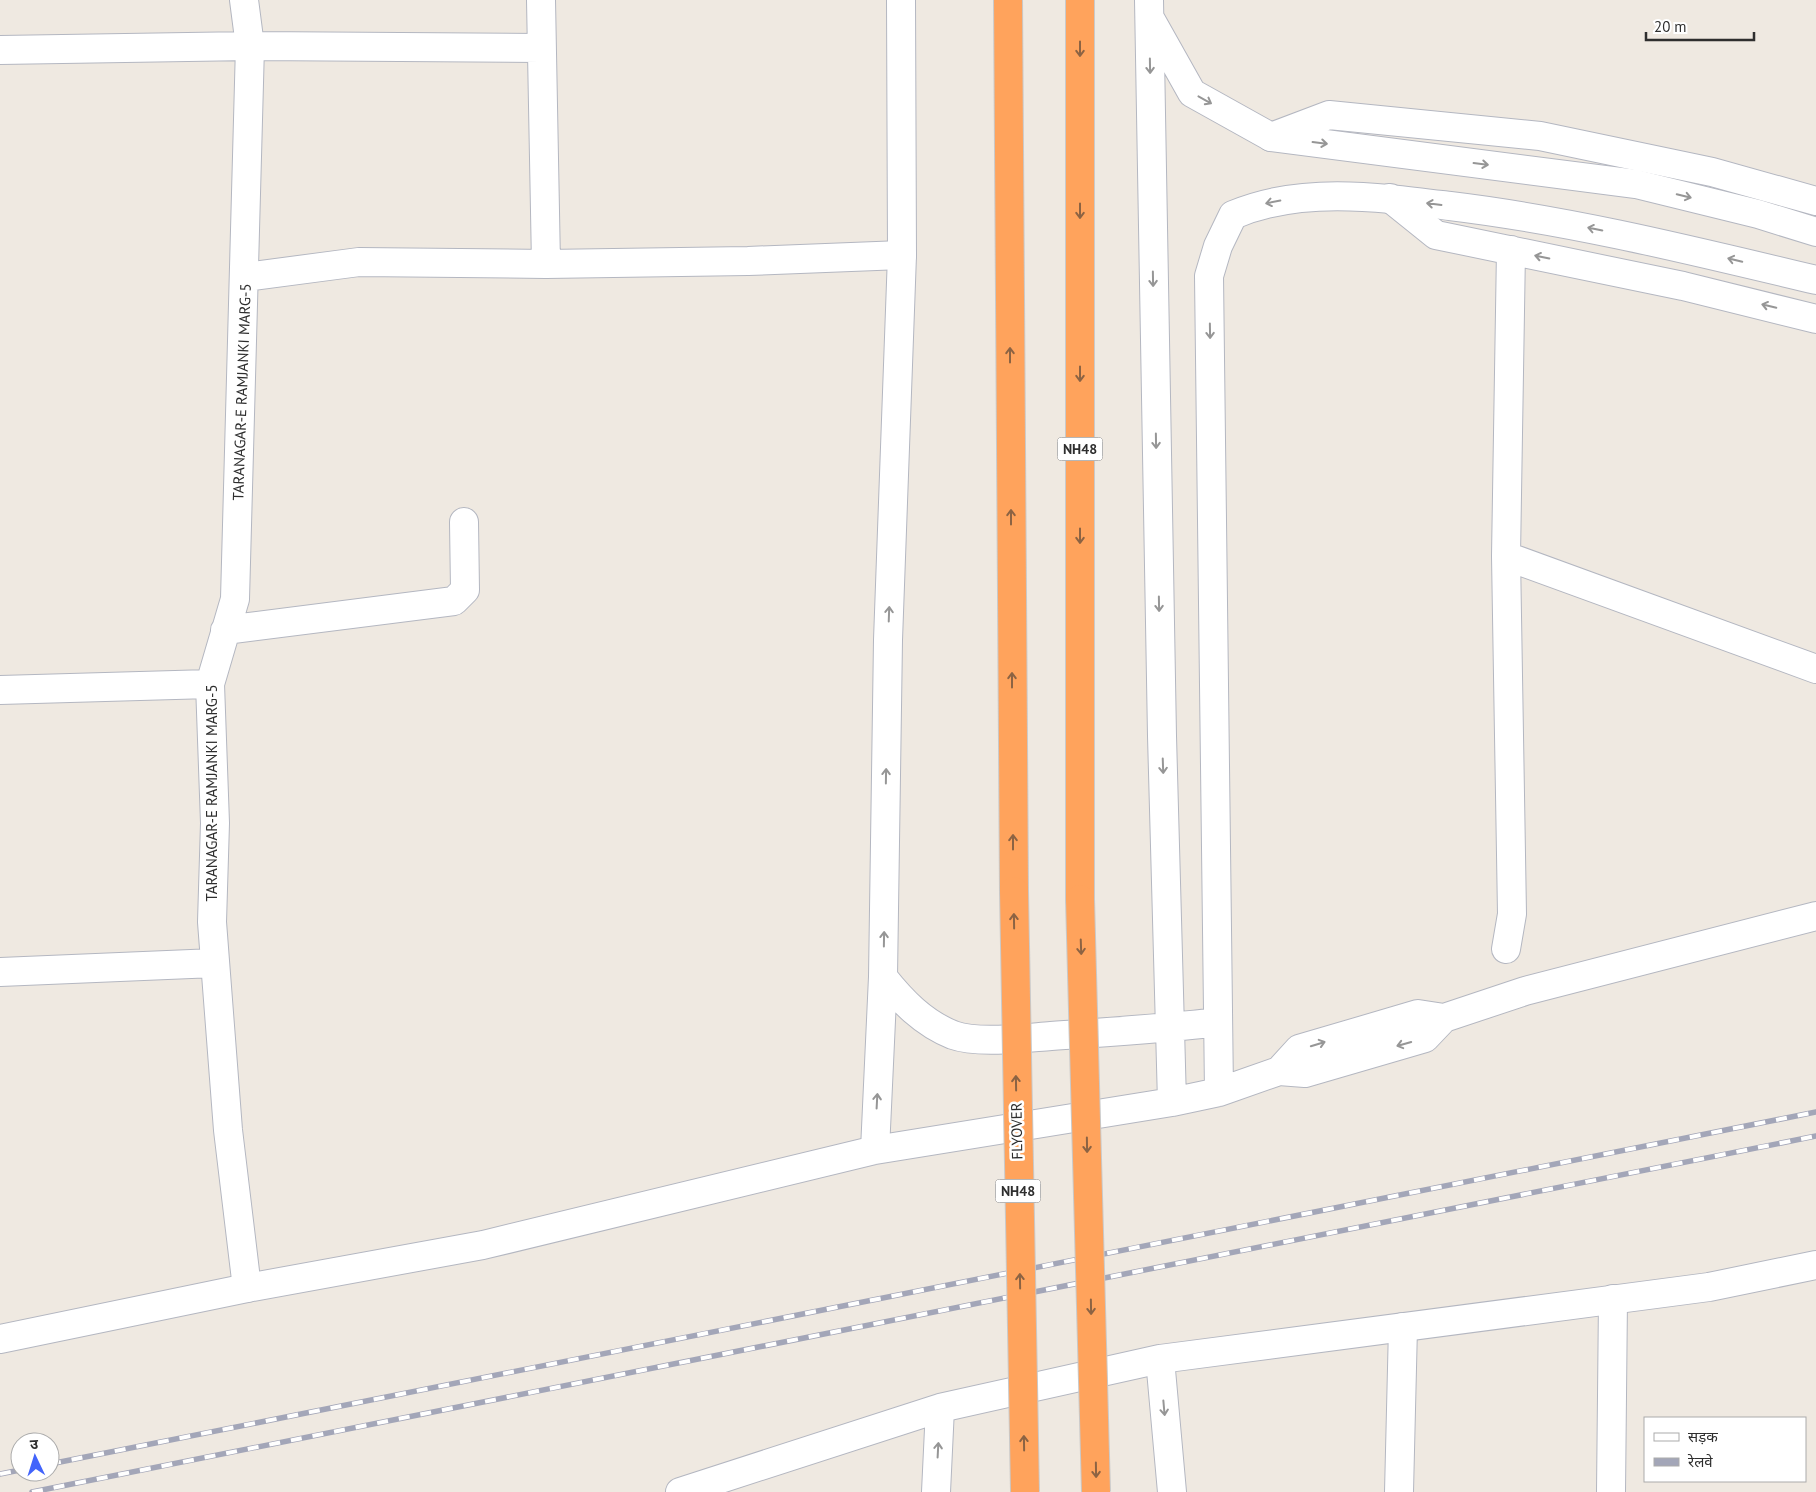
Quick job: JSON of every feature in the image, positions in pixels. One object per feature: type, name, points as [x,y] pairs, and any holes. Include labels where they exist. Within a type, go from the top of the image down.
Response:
[{"type":"highway","name":"FLYOVER","points":[[1008,0],[1014,891],[1025,1492]]},
{"type":"highway","name":"NH48","points":[[1080,0],[1080,899],[1096,1492]]},
{"type":"street","name":"TARANAGAR-E RAMJANKI MARG-5","points":[[244,0],[250,46],[235,599],[210,684],[214,822],[212,922],[228,1130],[247,1288]]},
{"type":"street","points":[[541,0],[546,264]]},
{"type":"street","points":[[875,1150],[883,977],[888,640],[902,255],[902,0]]},
{"type":"street","points":[[1149,9],[1192,93],[1271,137],[1636,184],[1758,214],[1816,232]]},
{"type":"street","points":[[1149,9],[1161,696],[1172,1102]]},
{"type":"street","points":[[0,50],[250,46],[541,48]]},
{"type":"street","points":[[1271,137],[1329,115],[1540,136],[1712,172],[1816,201]]},
{"type":"street","points":[[1219,1092],[1209,276],[1218,246],[1233,215],[1256,205],[1291,199],[1390,198],[1525,215],[1643,238],[1816,280]]},
{"type":"street","points":[[1390,198],[1436,235],[1692,288],[1816,319]]},
{"type":"street","points":[[1506,949],[1512,914],[1506,556],[1511,250]]},
{"type":"street","points":[[245,277],[359,262],[546,264],[748,261],[902,255]]},
{"type":"street","points":[[225,630],[454,601],[465,590],[464,522]]},
{"type":"street","points":[[1506,556],[1816,669]]},
{"type":"street","points":[[0,690],[210,684]]},
{"type":"street","points":[[0,1339],[247,1288],[483,1245],[875,1150],[1172,1102],[1219,1092],[1279,1071],[1305,1073],[1425,1038],[1444,1018],[1524,990],[1816,916]]},
{"type":"street","points":[[0,972],[215,963]]},
{"type":"street","points":[[883,977],[900,999],[925,1020],[954,1035],[994,1040],[1170,1028],[1218,1022]]},
{"type":"street","points":[[680,1492],[940,1408],[1160,1359],[1709,1287],[1816,1265]]},
{"type":"street","points":[[1611,1492],[1613,1299]]},
{"type":"street","points":[[1399,1492],[1403,1327]]},
{"type":"street","points":[[1160,1359],[1172,1492]]},
{"type":"street","points":[[936,1492],[940,1408]]},
{"type":"railway","points":[[60,1462],[1816,1112]]},
{"type":"railway","points":[[32,1492],[1816,1136]]},
{"type":"railway","points":[[0,1474],[10,1472]]}]
